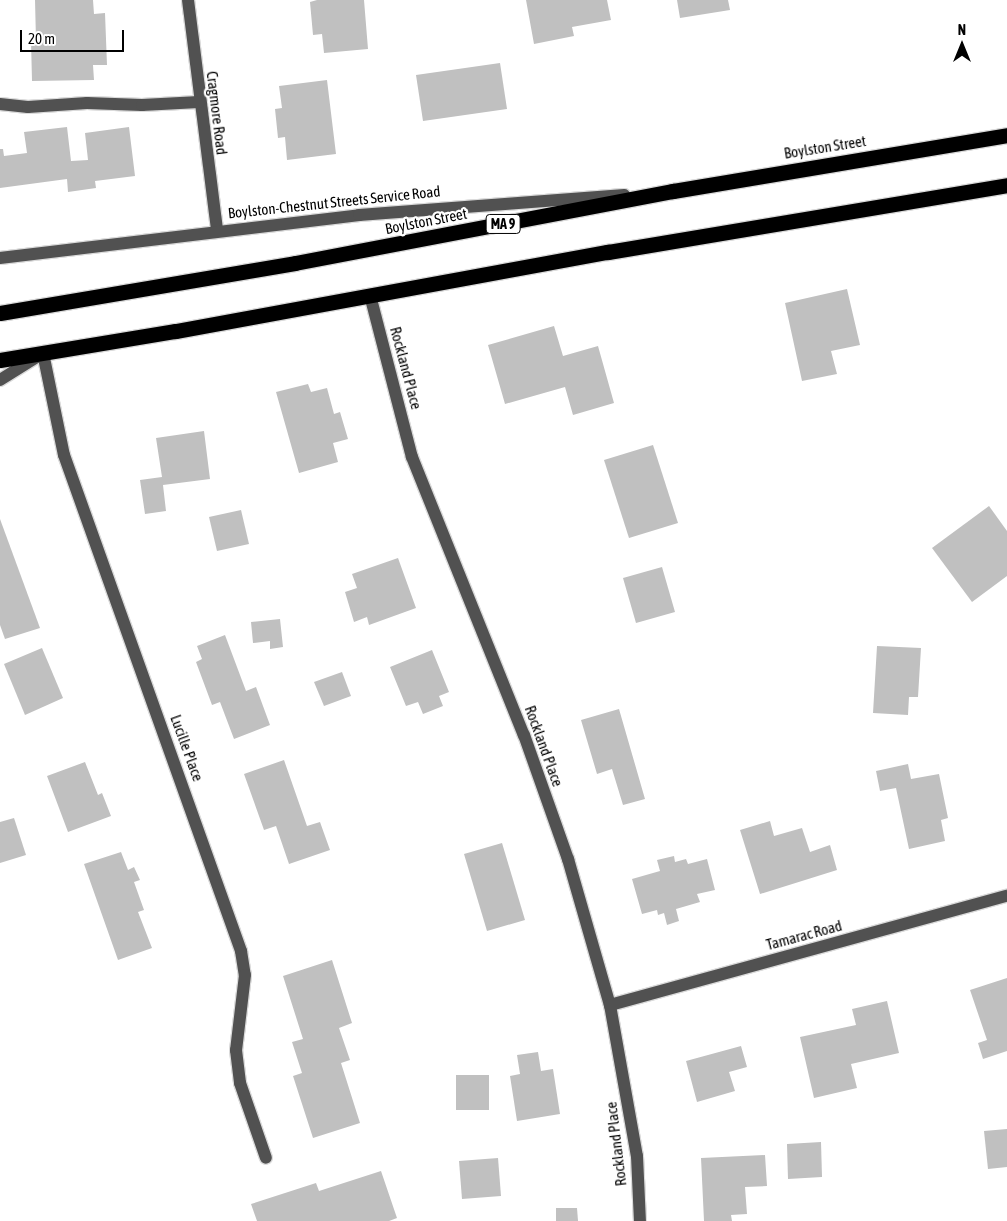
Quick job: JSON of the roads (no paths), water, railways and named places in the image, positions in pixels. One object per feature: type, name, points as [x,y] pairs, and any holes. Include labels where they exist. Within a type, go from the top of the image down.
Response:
[{"type":"highway","name":"Boylston Street","points":[[0,313],[276,266],[673,191],[1007,135]]},
{"type":"highway","points":[[0,360],[1007,185]]},
{"type":"street","name":"Cragmore Road","points":[[188,0],[199,102],[217,230]]},
{"type":"street","points":[[0,104],[28,107],[87,103],[142,105],[199,102]]},
{"type":"street","name":"Boylston-Chestnut Streets Service Road","points":[[0,258],[217,230],[435,208],[673,191]]},
{"type":"street","name":"Rockland Place","points":[[370,295],[412,457],[524,735],[568,859],[610,1005],[637,1156],[640,1221]]},
{"type":"street","points":[[0,380],[43,353]]},
{"type":"street","name":"Lucille Place","points":[[43,353],[56,426],[70,472],[242,950],[245,975],[237,1058],[240,1083],[266,1158]]},
{"type":"street","name":"Tamarac Road","points":[[610,1005],[1007,896]]}]
